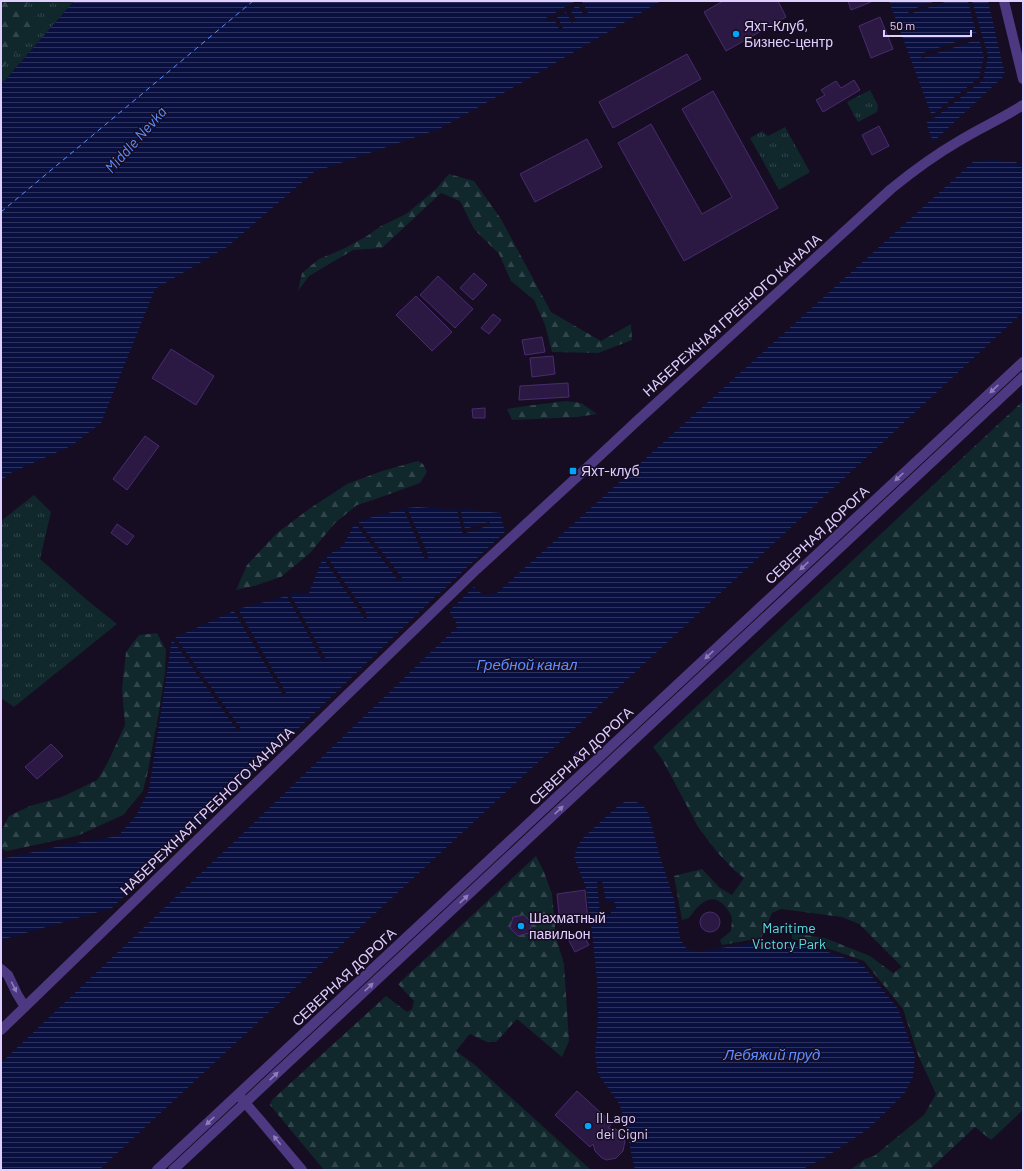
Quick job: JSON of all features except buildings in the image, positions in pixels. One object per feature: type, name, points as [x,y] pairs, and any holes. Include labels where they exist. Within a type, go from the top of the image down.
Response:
[{"type":"street","points":[[1004,1],[1023,79]]},
{"type":"street","name":"НАБЕРЕЖНАЯ ГРЕБНОГО КАНАЛА","points":[[1,1030],[477,568],[891,189],[934,157],[1023,104]]},
{"type":"street","name":"СЕВЕРНАЯ ДОРОГА","points":[[157,1170],[1023,362]]},
{"type":"street","name":"СЕВЕРНАЯ ДОРОГА","points":[[173,1170],[1023,377]]},
{"type":"street","points":[[1,969],[8,975],[17,994],[26,1007]]},
{"type":"street","points":[[238,1095],[302,1170]]},
{"type":"green space","points":[[1,1],[74,1],[1,85]]},
{"type":"green space","points":[[1,1],[29,1],[26,5],[27,10],[37,18],[40,23],[39,27],[1,69]]},
{"type":"green space","points":[[870,90],[878,105],[877,112],[858,122],[847,102]]},
{"type":"green space","points":[[785,127],[810,172],[779,190],[750,138],[762,131],[768,136]]},
{"type":"green space","points":[[449,174],[474,181],[501,219],[551,312],[601,341],[631,324],[632,340],[598,353],[552,352],[545,325],[534,300],[511,281],[499,254],[474,229],[460,201],[441,193],[382,248],[353,250],[309,276],[298,291],[302,273],[319,259],[343,249],[367,236],[381,226],[406,214],[435,190]]},
{"type":"green space","points":[[566,401],[581,403],[597,414],[577,417],[512,420],[507,409],[526,406]]},
{"type":"green space","points":[[1023,401],[1023,1110],[991,1140],[975,1127],[929,1170],[850,1170],[865,1159],[874,1156],[924,1115],[936,1094],[918,1055],[903,1009],[864,961],[821,946],[792,939],[792,933],[825,938],[870,956],[893,973],[902,967],[859,924],[842,917],[781,909],[772,913],[761,938],[722,945],[720,940],[731,931],[732,919],[728,910],[719,901],[714,899],[705,901],[700,904],[689,918],[682,920],[674,876],[702,869],[720,888],[732,895],[744,878],[717,852],[698,827],[662,759],[653,747]]},
{"type":"green space","points":[[418,461],[423,464],[427,472],[420,483],[357,505],[335,523],[310,553],[281,577],[236,590],[247,565],[277,533],[309,509],[347,484],[382,471]]},
{"type":"green space","points":[[34,495],[51,512],[40,559],[117,624],[14,707],[1,698],[1,521]]},
{"type":"green space","points":[[157,633],[166,650],[165,673],[148,771],[143,791],[123,815],[77,836],[7,851],[1,849],[1,832],[9,816],[30,806],[62,797],[97,780],[107,764],[125,725],[122,689],[126,652],[139,635]]},
{"type":"green space","points":[[536,856],[552,894],[556,937],[564,964],[569,1041],[562,1057],[517,1019],[496,1042],[487,1042],[470,1034],[456,1051],[475,1065],[591,1170],[324,1170],[270,1105],[272,1100],[386,996],[407,1012],[412,1009],[414,1001],[398,984]]},
{"type":"water","name":"Middle Nevka","points":[[74,1],[661,1],[439,129],[314,172],[227,247],[155,289],[101,423],[71,446],[8,474],[1,483],[1,85]]},
{"type":"water","points":[[889,1],[988,1],[1005,75],[933,142],[926,123],[933,119]]},
{"type":"water","name":"Гребной канал","points":[[995,160],[1016,162],[1023,169],[1023,312],[99,1170],[1,1170],[1,1063],[458,626],[448,609],[436,596],[112,908],[1,940],[1,859],[70,844],[118,836],[136,816],[149,790],[172,639],[238,609],[290,594],[309,593],[323,558],[343,546],[355,523],[407,508],[460,509],[500,513],[505,532],[461,573],[483,594],[488,595],[497,593],[974,161]]},
{"type":"water","name":"Лебяжий пруд","points":[[627,801],[639,803],[645,808],[649,815],[658,850],[674,900],[680,939],[686,948],[695,952],[772,940],[794,943],[828,952],[862,964],[898,1009],[915,1056],[913,1077],[904,1094],[868,1129],[826,1157],[801,1170],[635,1170],[620,1105],[598,1074],[595,1055],[598,1016],[597,980],[593,941],[586,888],[574,857],[578,845],[584,837],[620,804]]},
{"type":"pier","points":[[576,1],[583,1],[582,2],[588,13],[584,15],[578,5],[570,10],[576,20],[572,23],[566,12],[557,17],[563,28],[560,30],[554,19],[549,22],[546,18]]},
{"type":"pier","points":[[936,1],[948,1],[909,14],[908,11]]},
{"type":"pier","points":[[968,1],[972,1],[988,55],[983,80],[933,119],[932,115],[979,78],[984,57],[979,39],[922,58],[920,54],[977,35]]},
{"type":"pier","points":[[407,508],[429,557],[425,559],[404,510]]},
{"type":"pier","points":[[460,509],[465,529],[489,522],[490,525],[463,534],[457,510]]},
{"type":"pier","points":[[358,521],[402,578],[398,580],[355,523]]},
{"type":"pier","points":[[326,556],[368,616],[365,619],[323,558]]},
{"type":"pier","points":[[472,563],[473,564],[464,573],[476,585],[448,612],[436,599],[428,607],[427,605]]},
{"type":"pier","points":[[290,594],[325,658],[322,660],[287,596]]},
{"type":"pier","points":[[238,609],[286,693],[283,695],[234,611]]},
{"type":"pier","points":[[175,637],[241,729],[238,731],[172,639]]},
{"type":"pier","points":[[597,881],[602,881],[606,902],[614,901],[616,908],[610,909],[611,913],[600,915]]},
{"type":"ferry route","points":[[1,212],[253,1]]},
{"type":"place","name":"Яхт-Клуб, Бизнес-центр","points":[[736,34]]},
{"type":"place","name":"Яхт-клуб","points":[[573,471]]},
{"type":"place","name":"Шахматный павильон","points":[[521,926]]},
{"type":"place","name":"Il Lago dei Cigni","points":[[588,1126]]},
{"type":"park label","name":"Maritime Victory Park","points":[[789,936]]}]
